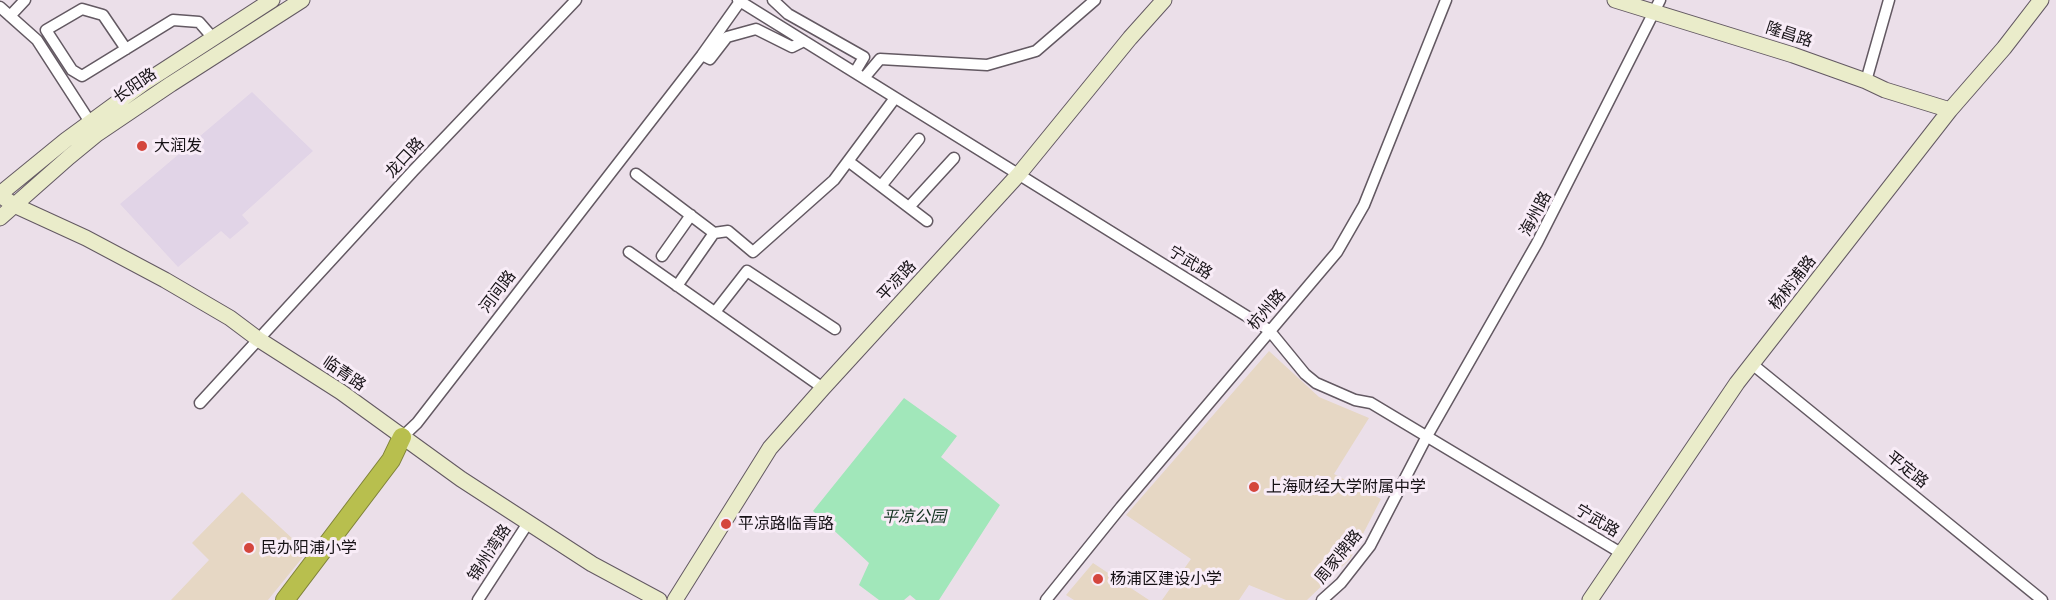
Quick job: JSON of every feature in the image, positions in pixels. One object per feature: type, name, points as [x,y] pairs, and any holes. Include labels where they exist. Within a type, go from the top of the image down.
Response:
[{"type":"highway","points":[[285,600],[391,460],[402,437]]},
{"type":"main road","name":"长阳路","points":[[0,195],[90,122],[144,83],[272,0]]},
{"type":"main road","name":"长阳路","points":[[0,218],[69,157],[120,118],[302,0]]},
{"type":"main road","name":"平凉路","points":[[675,600],[770,448],[1019,174],[1164,0]]},
{"type":"main road","name":"隆昌路","points":[[1615,0],[1658,6],[1866,81],[1885,90],[1950,110]]},
{"type":"main road","name":"杨树浦路","points":[[1590,600],[1752,364],[1950,110],[2004,48],[2041,0]]},
{"type":"main road","name":"临青路","points":[[0,195],[14,205],[86,238],[165,280],[230,318],[258,339],[341,392],[461,479],[592,564],[659,600]]},
{"type":"street","points":[[10,16],[25,0]]},
{"type":"street","name":"龙口路","points":[[200,404],[406,178],[576,0]]},
{"type":"street","name":"宁武路","points":[[740,0],[1269,330],[1305,374],[1316,383],[1355,400],[1371,403],[1621,553]]},
{"type":"street","name":"河间路","points":[[276,600],[357,492],[402,437],[417,423],[702,55],[740,0]]},
{"type":"street","points":[[773,0],[788,14],[864,57],[860,75]]},
{"type":"street","points":[[860,75],[880,58],[987,65],[1036,51],[1095,0]]},
{"type":"street","name":"杭州路","points":[[1046,600],[1269,330],[1337,252],[1364,205],[1446,0]]},
{"type":"street","points":[[1866,81],[1890,0]]},
{"type":"street","name":"海州路","points":[[1427,436],[1532,253],[1658,6]]},
{"type":"street","points":[[0,7],[37,40],[90,122]]},
{"type":"street","points":[[126,49],[103,15],[82,9],[46,30],[72,70],[82,76],[126,49],[173,20],[199,22],[213,38]]},
{"type":"street","points":[[702,55],[710,59],[727,37],[756,29],[792,47],[804,41]]},
{"type":"street","points":[[636,174],[714,233],[728,231],[753,252],[834,180],[896,98]]},
{"type":"street","points":[[881,186],[919,140]]},
{"type":"street","points":[[909,207],[954,158]]},
{"type":"street","points":[[848,161],[927,221]]},
{"type":"street","points":[[662,256],[691,215]]},
{"type":"street","points":[[677,286],[714,233]]},
{"type":"street","points":[[629,252],[823,388]]},
{"type":"street","points":[[716,312],[747,271],[835,328]]},
{"type":"street","name":"平定路","points":[[1752,364],[2042,600]]},
{"type":"street","name":"周家牌路","points":[[1322,600],[1341,583],[1370,546],[1427,436]]},
{"type":"street","name":"锦州湾路","points":[[478,600],[528,523]]},
{"type":"shaded area","points":[[252,92],[313,151],[242,215],[249,223],[230,239],[221,231],[178,267],[120,204]]},
{"type":"shaded area","name":"上海财经大学附属中学","points":[[1269,351],[1319,397],[1369,418],[1334,474],[1381,499],[1350,559],[1307,600],[1286,600],[1249,585],[1239,600],[1162,600],[1191,559],[1126,515]]},
{"type":"shaded area","name":"民办阳浦小学","points":[[242,492],[307,552],[268,600],[171,600],[209,560],[192,543]]},
{"type":"shaded area","name":"杨浦区建设小学","points":[[1093,563],[1149,600],[1074,600],[1066,595]]},
{"type":"green space","name":"平凉公园","points":[[904,398],[957,436],[941,457],[1000,505],[939,600],[916,600],[910,595],[904,600],[879,600],[859,585],[869,563],[813,511]]},
{"type":"place","name":"大润发","points":[[142,146]]},
{"type":"place","name":"上海财经大学附属中学","points":[[1254,487]]},
{"type":"place","name":"平凉路临青路","points":[[726,524]]},
{"type":"place","name":"民办阳浦小学","points":[[249,548]]},
{"type":"place","name":"杨浦区建设小学","points":[[1098,579]]}]
